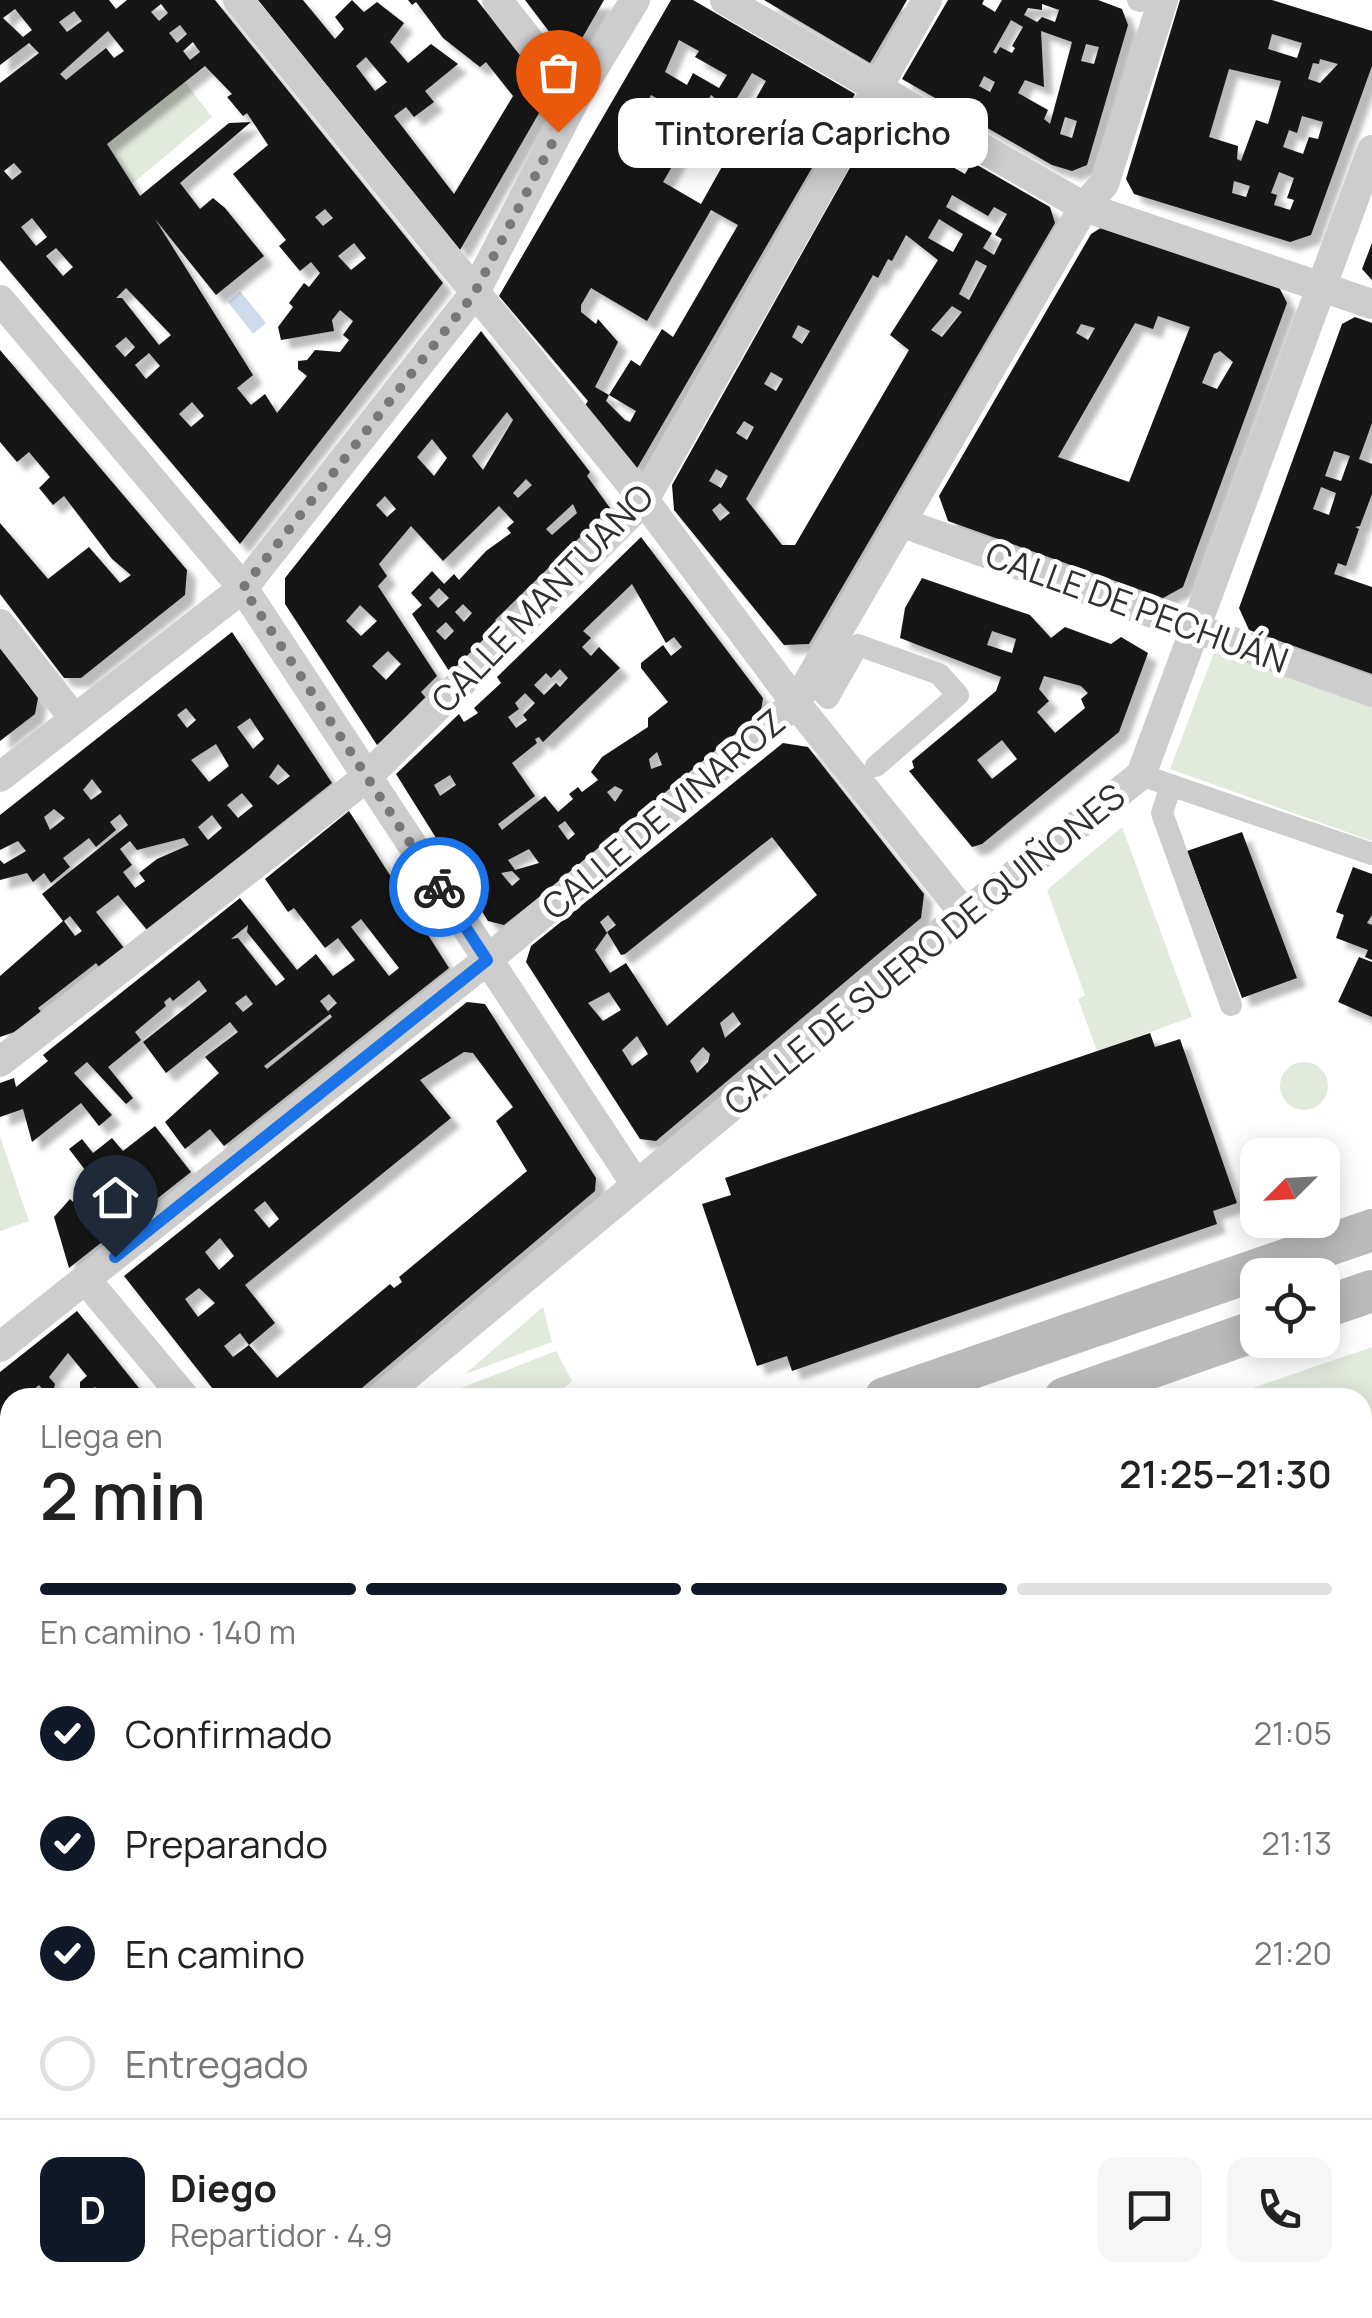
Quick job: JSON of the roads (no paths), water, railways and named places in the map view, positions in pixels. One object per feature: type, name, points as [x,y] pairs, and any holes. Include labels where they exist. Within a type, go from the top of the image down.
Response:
[{"type":"main road","points":[[914,1388],[1372,1230]]},
{"type":"main road","points":[[1340,1302],[1372,1290]]},
{"type":"main road","points":[[1093,1388],[1240,1336]]},
{"type":"street","points":[[238,0],[474,294],[810,698],[964,913]]},
{"type":"street","points":[[497,0],[575,99]]},
{"type":"street","points":[[0,776],[243,588],[474,294],[575,99],[635,0]]},
{"type":"street","points":[[726,0],[1084,207],[1372,304]]},
{"type":"street","name":"CALLE MANTUANO","points":[[0,1062],[367,777],[644,500],[928,0]]},
{"type":"street","name":"CALLE DE VINAROZ","points":[[0,1347],[810,698],[903,523],[1084,207],[1104,184],[1163,0]]},
{"type":"street","name":"CALLE DE SUERO DE QUIÑONES","points":[[392,1388],[635,1182],[964,913],[1142,775],[1372,150]]},
{"type":"street","points":[[0,300],[243,588],[635,1182]]},
{"type":"street","name":"CALLE DE PECHUÁN","points":[[903,523],[1372,692]]},
{"type":"street","points":[[0,624],[73,717]]},
{"type":"street","points":[[810,698],[828,698],[858,644],[939,674],[958,695],[876,766]]},
{"type":"street","points":[[1142,775],[1372,854]]},
{"type":"street","points":[[1171,785],[1162,813],[1231,1005]]},
{"type":"street","points":[[86,1280],[177,1388]]},
{"type":"water","points":[[240,291],[266,323],[253,334],[228,302]]},
{"type":"place","name":"Tintorería Capricho","points":[[558,132]]}]
